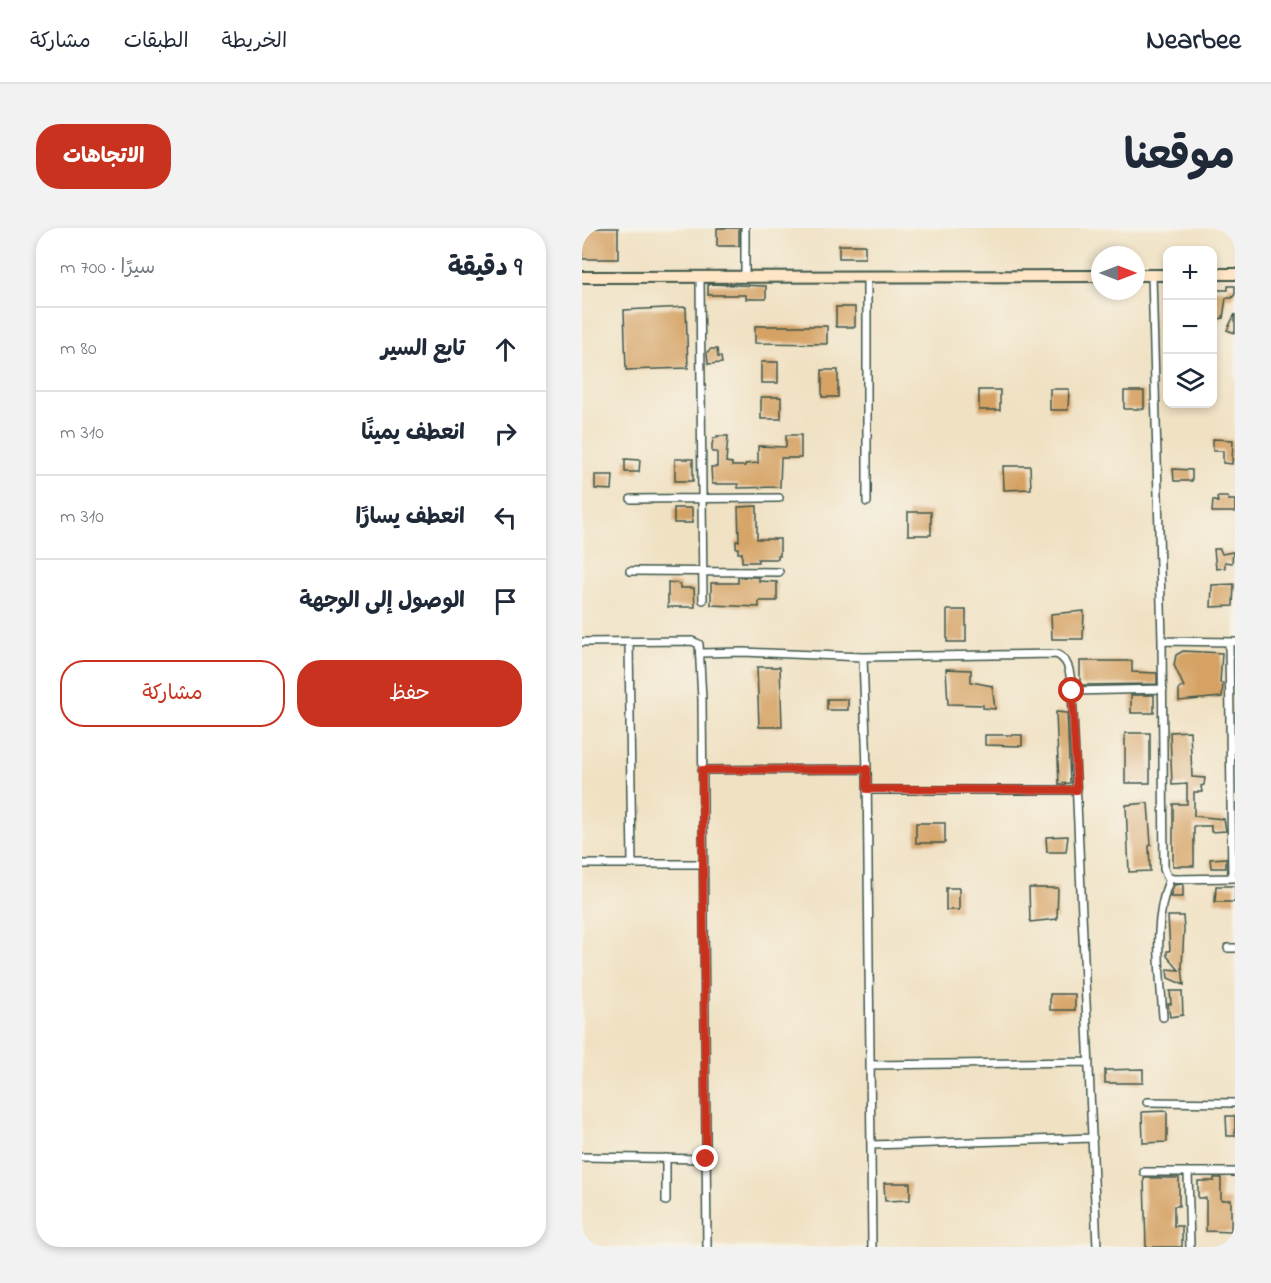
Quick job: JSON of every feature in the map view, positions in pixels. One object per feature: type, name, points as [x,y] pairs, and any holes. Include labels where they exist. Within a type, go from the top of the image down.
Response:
[{"type":"main road","points":[[1217,274],[1235,274]]},
{"type":"main road","points":[[1145,275],[1163,275]]},
{"type":"main road","points":[[582,278],[1091,276]]},
{"type":"street","points":[[745,228],[745,278]]},
{"type":"street","points":[[1152,275],[1163,689],[1164,869],[1170,878],[1233,878],[1232,642],[1162,640]]},
{"type":"street","points":[[867,277],[867,502]]},
{"type":"street","points":[[699,278],[704,600]]},
{"type":"street","points":[[631,499],[779,498]]},
{"type":"street","points":[[630,571],[779,572]]},
{"type":"street","points":[[582,642],[695,641],[699,644],[707,1247]]},
{"type":"street","points":[[629,642],[632,864]]},
{"type":"street","points":[[700,653],[863,657],[1056,654],[1061,656],[1068,665],[1072,691],[1077,790],[1097,1247]]},
{"type":"street","points":[[863,657],[867,769],[872,1247]]},
{"type":"street","points":[[1072,691],[1163,689]]},
{"type":"street","points":[[702,770],[867,769]]},
{"type":"street","points":[[867,789],[1077,790]]},
{"type":"street","points":[[582,864],[703,864]]},
{"type":"street","points":[[1162,1017],[1158,945],[1159,918],[1162,898],[1170,878]]},
{"type":"street","points":[[870,1065],[1089,1062]]},
{"type":"street","points":[[1147,1102],[1235,1103]]},
{"type":"street","points":[[871,1145],[1093,1138]]},
{"type":"street","points":[[582,1157],[706,1159]]},
{"type":"street","points":[[666,1158],[666,1201]]},
{"type":"street","points":[[1144,1172],[1235,1172]]},
{"type":"street","points":[[1188,1172],[1190,1247]]},
{"type":"building","points":[[582,228],[618,228],[618,259],[582,259]]},
{"type":"building","points":[[717,228],[739,228],[739,246],[717,246]]},
{"type":"building","points":[[839,245],[865,245],[865,258],[839,258]]},
{"type":"building","points":[[708,284],[766,286],[766,299],[746,299],[746,295],[708,295]]},
{"type":"building","points":[[1228,286],[1235,286],[1235,294],[1232,298],[1226,298],[1223,318],[1217,319],[1217,290],[1228,290]]},
{"type":"building","points":[[686,307],[688,368],[626,370],[624,310]]},
{"type":"building","points":[[836,307],[855,307],[855,327],[836,327]]},
{"type":"building","points":[[1235,314],[1235,333],[1227,330]]},
{"type":"building","points":[[755,326],[827,326],[827,344],[755,343]]},
{"type":"building","points":[[717,349],[722,363],[708,364],[707,352]]},
{"type":"building","points":[[761,362],[778,362],[778,383],[761,383]]},
{"type":"building","points":[[822,370],[838,370],[838,397],[822,397]]},
{"type":"building","points":[[1050,389],[1069,389],[1068,410],[1050,410]]},
{"type":"building","points":[[979,390],[1000,390],[1000,410],[979,410]]},
{"type":"building","points":[[1124,391],[1144,391],[1144,409],[1124,409]]},
{"type":"building","points":[[761,397],[781,397],[781,419],[761,419]]},
{"type":"building","points":[[786,435],[801,435],[801,458],[781,458],[780,487],[738,488],[738,484],[712,484],[711,467],[717,467],[717,452],[712,452],[712,444],[717,436],[728,436],[726,462],[732,463],[732,466],[745,466],[745,464],[758,463],[758,446],[786,447]]},
{"type":"building","points":[[1213,439],[1233,440],[1232,464],[1223,463],[1223,451],[1213,451]]},
{"type":"building","points":[[625,459],[640,460],[639,472],[625,472]]},
{"type":"building","points":[[675,459],[693,459],[693,481],[675,481]]},
{"type":"building","points":[[1003,466],[1030,466],[1031,489],[1004,490]]},
{"type":"building","points":[[1173,469],[1192,470],[1192,481],[1174,481]]},
{"type":"building","points":[[595,475],[613,475],[612,490],[595,489]]},
{"type":"building","points":[[1217,497],[1228,497],[1229,500],[1235,500],[1235,512],[1212,512],[1213,500],[1218,502]]},
{"type":"building","points":[[757,506],[757,539],[780,539],[780,556],[778,559],[742,562],[742,553],[738,553],[738,548],[736,548],[736,541],[739,541],[738,507]]},
{"type":"building","points":[[674,508],[692,508],[692,523],[674,523]]},
{"type":"building","points":[[908,512],[931,512],[931,535],[908,535]]},
{"type":"building","points":[[1214,549],[1220,549],[1222,554],[1233,552],[1232,563],[1225,562],[1225,568],[1216,569]]},
{"type":"building","points":[[738,577],[759,577],[759,581],[777,582],[777,601],[759,601],[759,607],[711,605],[711,583],[738,583]]},
{"type":"building","points":[[668,582],[680,584],[680,588],[694,588],[695,607],[668,607]]},
{"type":"building","points":[[1234,584],[1233,606],[1211,607],[1212,585]]},
{"type":"building","points":[[947,610],[966,610],[966,642],[947,642]]},
{"type":"building","points":[[1084,611],[1083,639],[1052,639],[1051,614]]},
{"type":"building","points":[[1183,651],[1222,653],[1220,683],[1223,683],[1222,697],[1179,701],[1179,688],[1184,687],[1174,665],[1176,655]]},
{"type":"building","points":[[1080,661],[1132,661],[1132,672],[1157,673],[1157,684],[1080,685]]},
{"type":"building","points":[[757,667],[780,667],[782,727],[759,727]]},
{"type":"building","points":[[946,669],[971,670],[971,682],[992,686],[995,709],[983,708],[983,705],[948,704]]},
{"type":"building","points":[[1131,695],[1154,695],[1154,713],[1131,713]]},
{"type":"building","points":[[827,699],[848,699],[848,710],[827,710]]},
{"type":"building","points":[[1056,712],[1067,713],[1070,783],[1059,784]]},
{"type":"building","points":[[1190,731],[1192,777],[1205,778],[1204,785],[1201,786],[1202,792],[1194,792],[1194,816],[1224,819],[1226,831],[1211,832],[1211,826],[1194,826],[1194,866],[1173,866],[1173,804],[1187,804],[1187,784],[1172,785],[1170,732]]},
{"type":"building","points":[[1125,733],[1150,733],[1150,783],[1125,783]]},
{"type":"building","points":[[985,735],[1022,735],[1022,746],[985,745]]},
{"type":"building","points":[[1148,803],[1150,871],[1129,872],[1126,805]]},
{"type":"building","points":[[916,823],[945,823],[945,843],[916,843]]},
{"type":"building","points":[[1068,836],[1066,852],[1047,852],[1046,837]]},
{"type":"building","points":[[1226,858],[1226,868],[1211,868],[1210,859]]},
{"type":"building","points":[[1183,884],[1183,897],[1170,897],[1174,885]]},
{"type":"building","points":[[1216,886],[1235,886],[1235,902],[1215,902]]},
{"type":"building","points":[[946,888],[959,888],[959,910],[946,910]]},
{"type":"building","points":[[1029,888],[1058,888],[1057,919],[1030,922]]},
{"type":"building","points":[[1168,916],[1183,916],[1184,985],[1168,978],[1167,969],[1179,970],[1167,956],[1167,951],[1170,951]]},
{"type":"building","points":[[1170,991],[1182,991],[1183,1015],[1170,1017],[1168,1004],[1171,1004]]},
{"type":"building","points":[[1050,994],[1075,994],[1075,1010],[1050,1010]]},
{"type":"building","points":[[1143,1069],[1143,1083],[1105,1083],[1105,1070]]},
{"type":"building","points":[[1167,1111],[1167,1142],[1143,1143],[1142,1112]]},
{"type":"building","points":[[1226,1116],[1235,1116],[1235,1136],[1227,1136]]},
{"type":"building","points":[[1144,1178],[1179,1178],[1179,1206],[1174,1206],[1174,1226],[1182,1226],[1182,1247],[1146,1247]]},
{"type":"building","points":[[1214,1178],[1221,1178],[1221,1200],[1231,1200],[1231,1232],[1206,1231],[1206,1198],[1198,1198],[1198,1181],[1214,1181]]},
{"type":"building","points":[[884,1183],[910,1183],[910,1200],[885,1201]]},
{"type":"route","points":[[706,1159],[702,770],[867,769],[867,789],[1077,790],[1072,691]]}]
